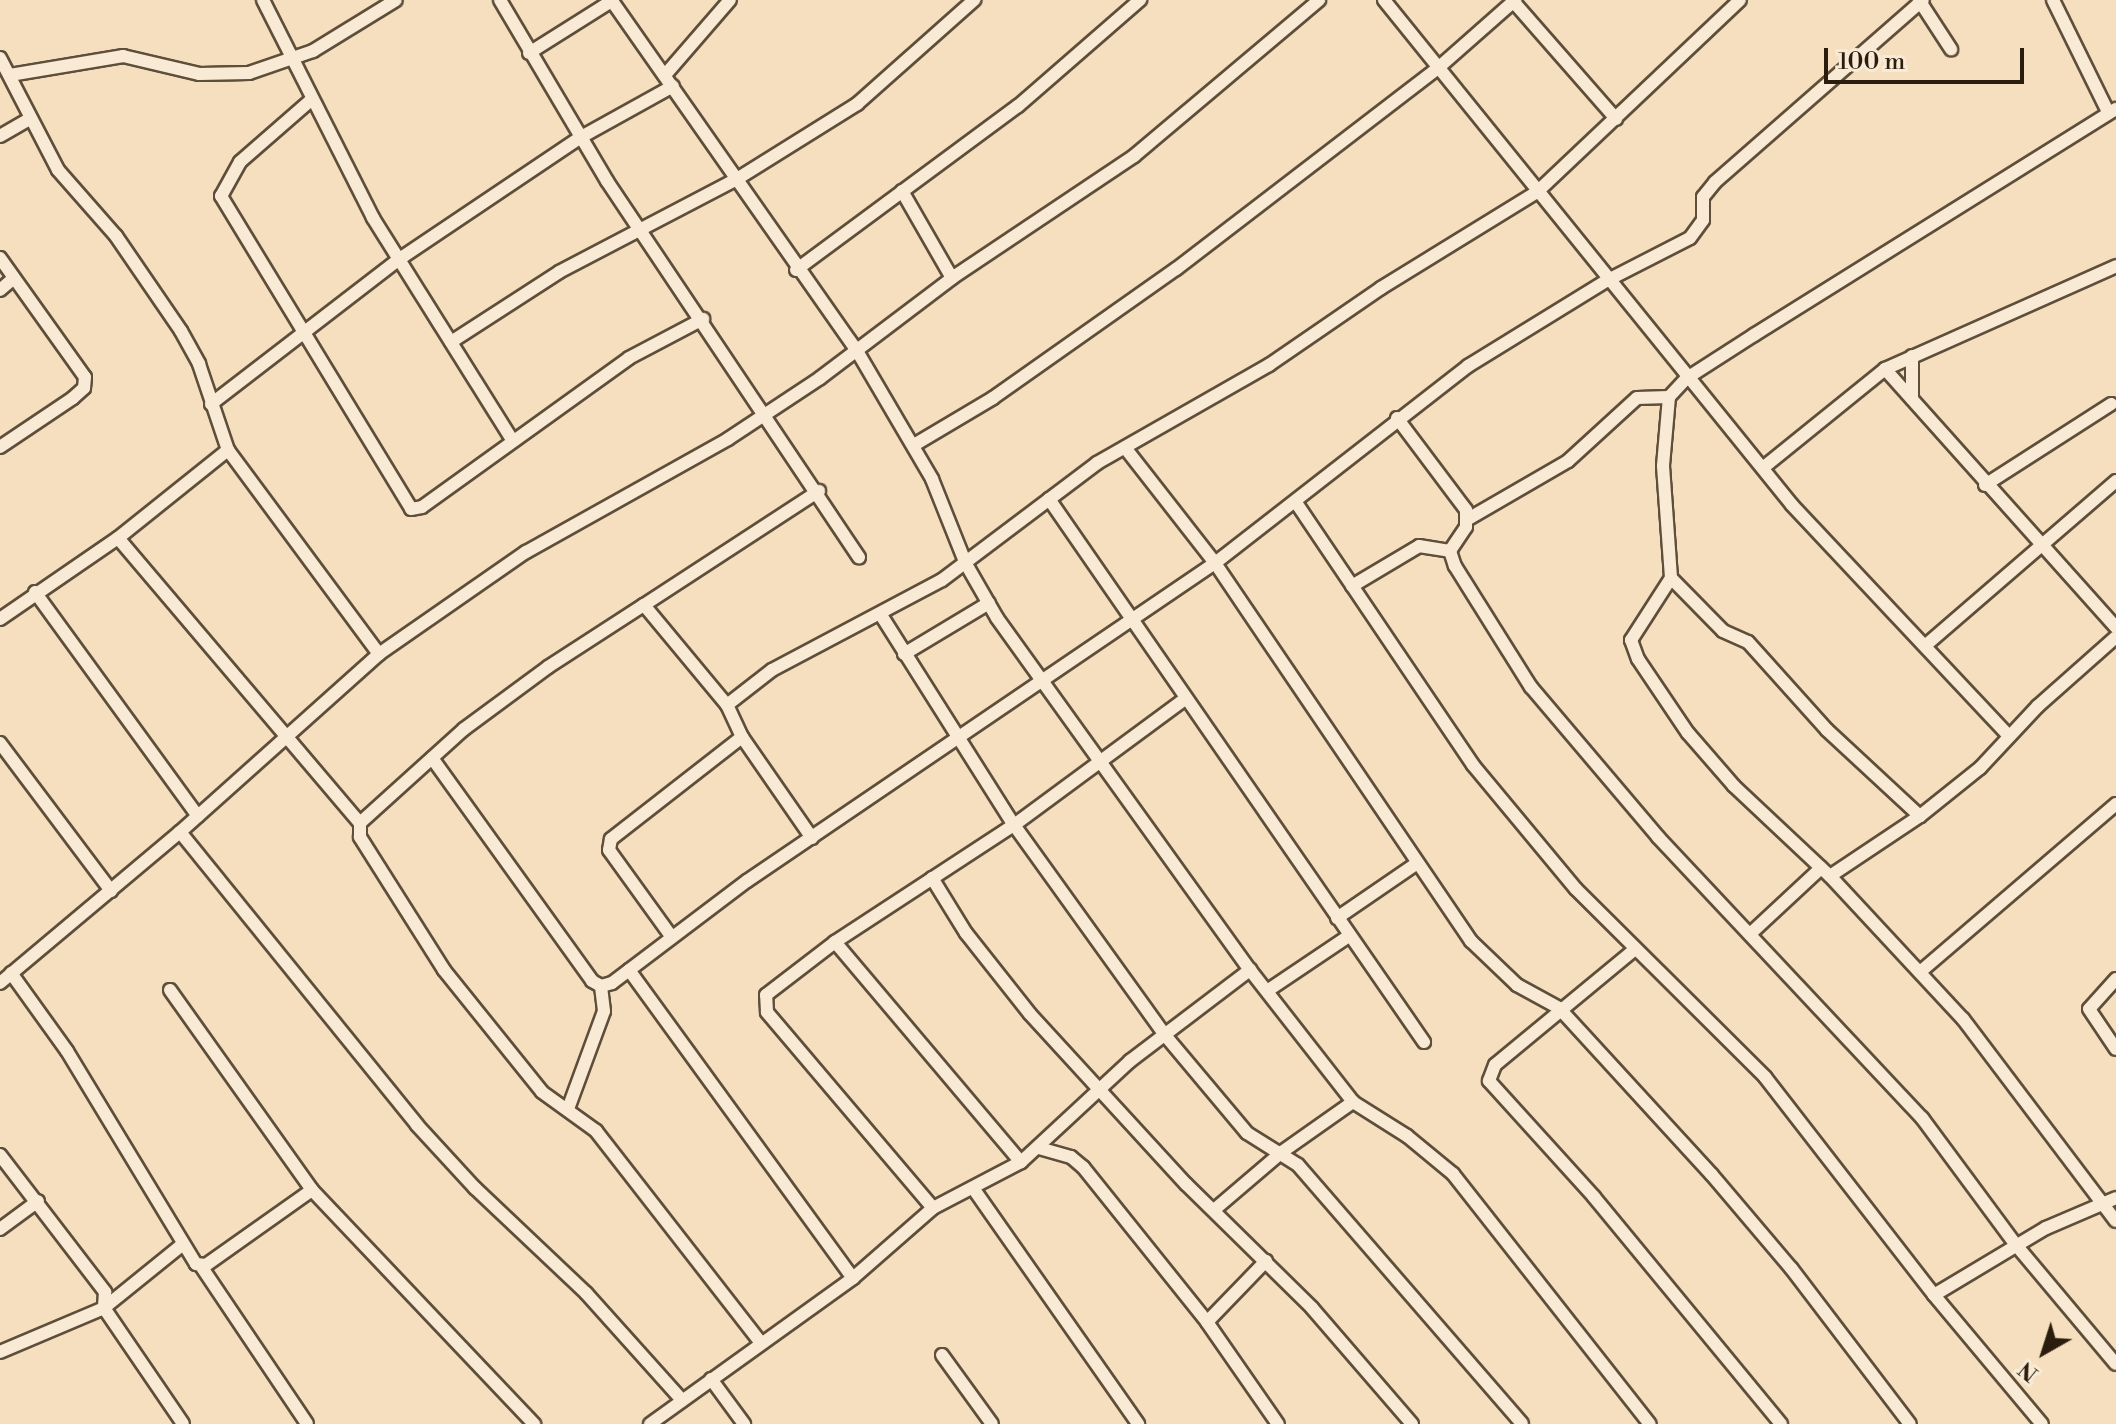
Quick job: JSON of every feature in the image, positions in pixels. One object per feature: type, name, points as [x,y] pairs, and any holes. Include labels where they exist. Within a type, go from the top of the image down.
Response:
[{"type":"street","points":[[263,0],[295,60],[311,100],[398,260],[513,441]]},
{"type":"street","points":[[10,75],[100,57],[141,57],[199,74],[249,73],[295,60],[396,0]]},
{"type":"street","points":[[500,0],[581,137],[819,491],[859,558]]},
{"type":"street","points":[[529,53],[613,0],[796,270],[857,351],[914,445],[966,564],[989,603],[1250,970],[1353,1102],[1407,1136],[1453,1174],[1650,1424]]},
{"type":"street","points":[[211,404],[398,260],[669,81],[730,0]]},
{"type":"street","points":[[451,342],[559,272],[737,179],[857,104],[974,0]]},
{"type":"street","points":[[796,270],[1018,106],[1140,0]]},
{"type":"street","points":[[0,983],[180,832],[379,654],[526,552],[767,414],[857,351],[952,278],[1134,156],[1319,0]]},
{"type":"street","points":[[1384,0],[1606,281],[1764,467],[1792,505],[2009,736]]},
{"type":"street","points":[[914,445],[1073,344],[1438,68],[1513,0],[1616,119]]},
{"type":"street","points":[[727,705],[772,670],[881,615],[966,564],[1097,463],[1269,365],[1537,192],[1740,0]]},
{"type":"street","points":[[2053,0],[2112,110],[1687,378],[1669,397],[1663,466],[1671,578],[1631,640],[1638,659],[1706,754],[1826,872],[1963,1019],[2116,1221]]},
{"type":"street","points":[[601,986],[629,970],[671,936],[1042,677],[1215,563],[1297,504],[1397,418],[1468,366],[1606,281],[1690,238],[1703,220],[1703,197],[1715,182],[1921,1],[1951,49]]},
{"type":"street","points":[[0,58],[58,170],[116,236],[181,331],[228,450],[379,654]]},
{"type":"street","points":[[311,100],[240,162],[221,196],[301,333],[411,509],[422,507],[629,358],[703,319]]},
{"type":"street","points":[[0,136],[29,119]]},
{"type":"street","points":[[902,191],[952,278]]},
{"type":"street","points":[[0,258],[85,377],[84,388],[73,398],[0,447]]},
{"type":"street","points":[[1764,467],[1885,369],[2116,266]]},
{"type":"street","points":[[0,290],[14,278]]},
{"type":"street","points":[[1912,356],[1912,399]]},
{"type":"street","points":[[1885,369],[1985,485],[2043,543],[2116,627]]},
{"type":"street","points":[[1450,551],[1468,519],[1568,461],[1637,398],[1669,397]]},
{"type":"street","points":[[1985,485],[2111,404]]},
{"type":"street","points":[[1397,418],[1458,496],[1468,519]]},
{"type":"street","points":[[1126,449],[1215,563],[1416,864],[1496,967],[1559,1008],[1791,1268],[1907,1423]]},
{"type":"street","points":[[0,619],[35,592],[118,538],[228,450]]},
{"type":"street","points":[[1926,645],[2116,481]]},
{"type":"street","points":[[360,823],[432,758],[548,667],[819,491]]},
{"type":"street","points":[[1049,499],[1424,1042]]},
{"type":"street","points":[[1297,504],[1473,765],[1634,950],[1765,1077],[1934,1295],[2042,1424]]},
{"type":"street","points":[[118,538],[289,733],[360,823],[360,837],[444,970],[542,1092],[596,1131],[761,1343]]},
{"type":"street","points":[[1352,586],[1419,546],[1450,551]]},
{"type":"street","points":[[1450,551],[1531,687],[1596,767],[1922,1118],[2016,1245],[2116,1364]]},
{"type":"street","points":[[1671,578],[1723,631],[1748,642],[1827,730],[1920,816]]},
{"type":"street","points":[[35,592],[198,816]]},
{"type":"street","points":[[904,654],[989,603]]},
{"type":"street","points":[[644,605],[727,705],[742,737],[812,838]]},
{"type":"street","points":[[881,615],[1014,825],[1164,1034],[1247,1133],[1282,1152],[1522,1424]]},
{"type":"street","points":[[1750,934],[1826,872],[1920,816],[1980,768],[2009,736],[2116,637]]},
{"type":"street","points":[[933,1208],[767,1012],[766,995],[777,982],[1014,825],[1185,699]]},
{"type":"street","points":[[671,936],[609,850],[611,839],[742,737]]},
{"type":"street","points":[[0,743],[111,891]]},
{"type":"street","points":[[432,758],[601,986],[604,1011],[568,1109]]},
{"type":"street","points":[[1920,972],[2116,804]]},
{"type":"street","points":[[180,832],[417,1125],[475,1188],[586,1293],[682,1400]]},
{"type":"street","points":[[1337,918],[1416,864]]},
{"type":"street","points":[[932,878],[995,972],[1214,1210],[1266,1261],[1412,1424]]},
{"type":"street","points":[[1267,991],[1349,936]]},
{"type":"street","points":[[835,942],[1021,1162]]},
{"type":"street","points":[[1634,950],[1559,1008],[1495,1065],[1489,1081],[1594,1197],[1781,1424]]},
{"type":"street","points":[[629,970],[853,1278]]},
{"type":"street","points":[[650,1424],[853,1278],[933,1208],[1021,1162],[1100,1088],[1164,1034],[1250,970]]},
{"type":"street","points":[[11,973],[75,1064],[183,1244],[307,1424]]},
{"type":"street","points":[[2116,979],[2089,1009],[2116,1049]]},
{"type":"street","points":[[170,990],[312,1190],[534,1424]]},
{"type":"street","points":[[1214,1210],[1282,1152],[1353,1102]]},
{"type":"street","points":[[1039,1148],[1071,1157],[1083,1167],[1207,1322],[1278,1424]]},
{"type":"street","points":[[0,1155],[105,1292],[104,1308],[183,1424]]},
{"type":"street","points":[[973,1188],[1138,1424]]},
{"type":"street","points":[[201,1266],[312,1190]]},
{"type":"street","points":[[1934,1295],[2046,1228],[2104,1206],[2116,1198]]},
{"type":"street","points":[[0,1229],[38,1201]]},
{"type":"street","points":[[0,1352],[104,1308],[183,1244]]},
{"type":"street","points":[[1207,1322],[1266,1261]]},
{"type":"street","points":[[942,1355],[992,1424]]},
{"type":"street","points":[[711,1379],[744,1424]]}]
